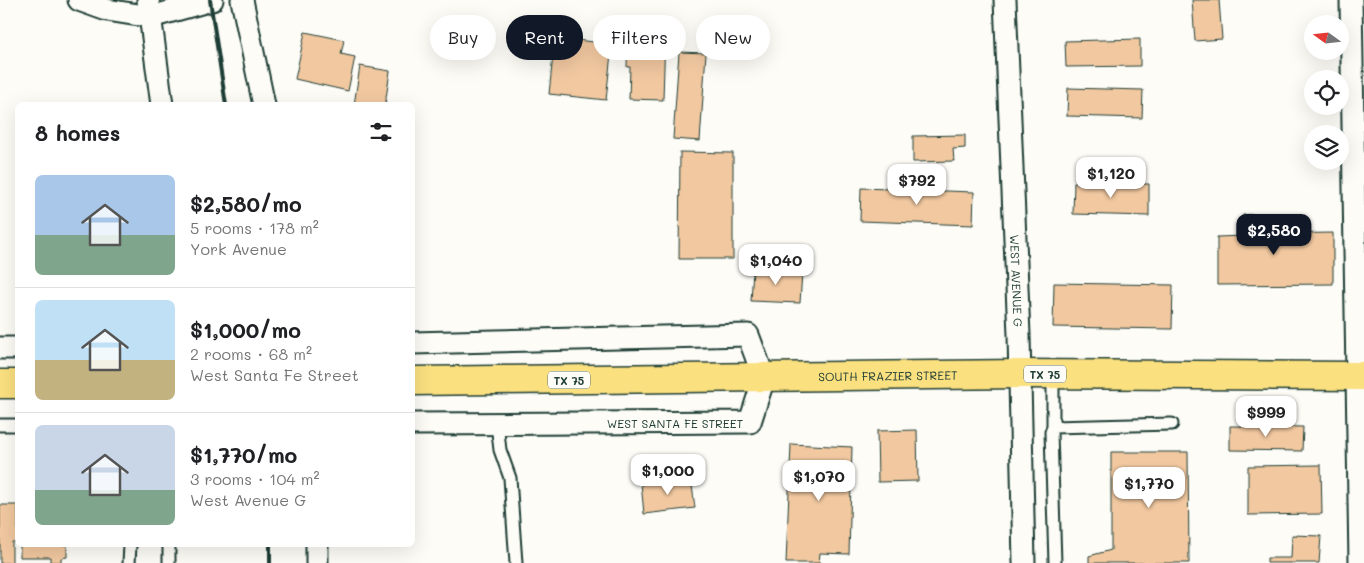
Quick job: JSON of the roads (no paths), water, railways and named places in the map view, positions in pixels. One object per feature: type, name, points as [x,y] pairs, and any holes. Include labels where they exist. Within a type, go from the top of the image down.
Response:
[{"type":"main road","name":"SOUTH FRAZIER STREET","points":[[415,381],[1020,374],[1360,376]]},
{"type":"main road","points":[[0,384],[15,384]]},
{"type":"street","points":[[79,0],[107,10],[150,9],[211,0]]},
{"type":"street","points":[[242,0],[263,102]]},
{"type":"street","name":"WEST AVENUE G","points":[[1005,0],[1020,374],[1024,563]]},
{"type":"street","points":[[1351,0],[1360,376],[1360,563]]},
{"type":"street","points":[[150,9],[162,102]]},
{"type":"street","points":[[415,343],[748,335],[764,378]]},
{"type":"street","points":[[0,348],[15,348]]},
{"type":"street","name":"WEST SANTA FE STREET","points":[[415,424],[750,422],[764,378]]},
{"type":"street","points":[[317,547],[317,563]]},
{"type":"lane","points":[[1053,374],[1052,432],[1055,563]]},
{"type":"lane","points":[[497,424],[500,450],[510,478],[516,563]]},
{"type":"lane","points":[[1053,427],[1172,424]]},
{"type":"lane","points":[[0,425],[15,425]]},
{"type":"lane","points":[[129,563],[130,547]]},
{"type":"lane","points":[[169,547],[169,563]]},
{"type":"railway","points":[[210,0],[226,102]]},
{"type":"railway","points":[[270,547],[270,563]]}]
